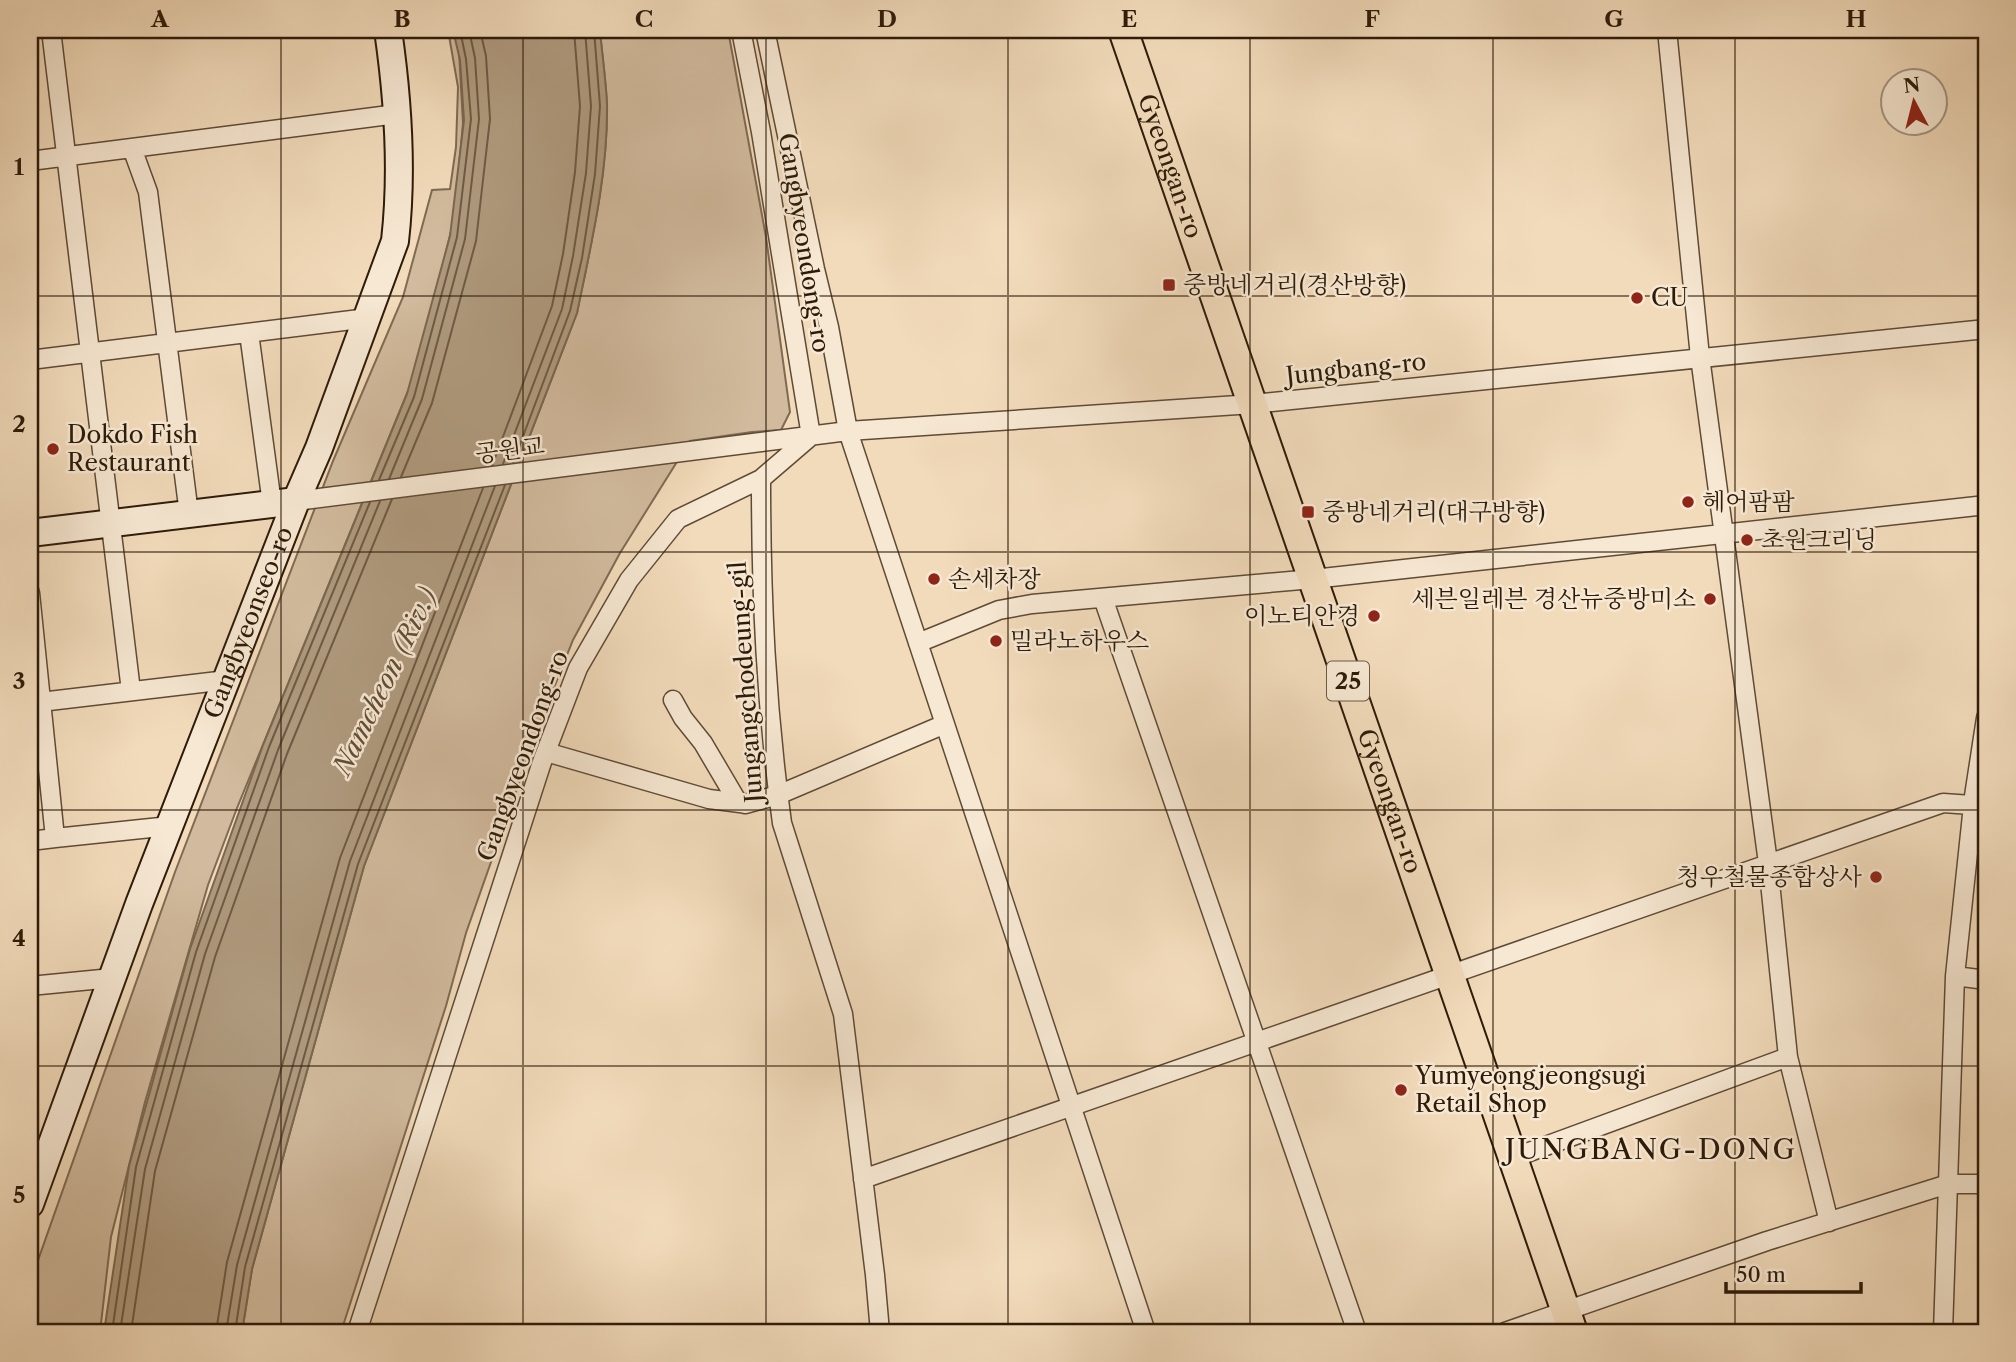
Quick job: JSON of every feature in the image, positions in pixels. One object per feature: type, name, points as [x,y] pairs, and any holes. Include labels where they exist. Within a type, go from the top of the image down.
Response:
[{"type":"main road","name":"Gyeongan-ro","points":[[1123,30],[1570,1322]]},
{"type":"street","points":[[51,30],[131,691]]},
{"type":"street","name":"Gangbyeonseo-ro","points":[[30,1204],[39,1152],[112,978],[227,680],[284,503],[319,448],[395,241],[399,205],[397,114],[388,30]]},
{"type":"street","name":"Gangbyeondong-ro","points":[[357,1332],[546,752],[578,668],[629,580],[678,519],[761,479],[811,436],[761,132],[741,30]]},
{"type":"street","points":[[765,30],[829,327],[848,431],[1146,1332]]},
{"type":"street","points":[[1667,30],[1700,357],[1768,863],[1788,1057],[1829,1222]]},
{"type":"street","points":[[30,161],[397,114]]},
{"type":"street","points":[[132,148],[148,192],[189,514]]},
{"type":"street","points":[[30,360],[368,318]]},
{"type":"street","name":"Jungbang-ro","points":[[731,446],[848,431],[1253,404],[1986,329]]},
{"type":"street","points":[[30,533],[284,503],[249,333]]},
{"type":"street","name":"공원교","points":[[284,503],[731,446]]},
{"type":"street","name":"Jungangchodeung-gil","points":[[761,479],[761,583],[765,673],[778,795],[786,835],[843,1014],[880,1332]]},
{"type":"street","points":[[918,643],[999,610],[1032,604],[1313,579],[1986,505]]},
{"type":"street","points":[[30,593],[35,702],[55,838]]},
{"type":"street","points":[[1103,598],[1357,1332]]},
{"type":"street","points":[[35,702],[227,680]]},
{"type":"street","points":[[673,700],[740,803]]},
{"type":"street","points":[[1943,1332],[1955,976],[1980,805],[1986,718]]},
{"type":"street","points":[[546,752],[709,799],[740,803],[778,795],[945,724]]},
{"type":"street","points":[[863,1180],[1943,803],[1980,805]]},
{"type":"street","points":[[30,841],[170,826]]},
{"type":"street","points":[[1955,976],[1986,980]]},
{"type":"street","points":[[30,986],[112,978]]},
{"type":"street","points":[[1513,1158],[1788,1057]]},
{"type":"street","points":[[1505,1332],[1570,1322],[1829,1222],[1948,1184],[1986,1184]]},
{"type":"shaded area","points":[[448,30],[455,30],[459,51],[463,123],[454,219],[417,369],[208,885],[145,1102],[111,1237],[100,1332],[30,1332],[30,1283],[175,872],[333,461],[403,297],[432,190],[450,189],[456,147],[458,87]]},
{"type":"shaded area","points":[[600,30],[728,30],[766,237],[790,412],[781,430],[690,441],[620,553],[573,640],[540,723],[466,933],[446,1006],[341,1332],[242,1332],[252,1269],[364,866],[577,313],[598,209],[605,157],[607,105]]},
{"type":"water","name":"Namcheon (Riv.)","points":[[453,30],[600,30],[607,105],[605,157],[598,209],[577,313],[364,866],[252,1269],[242,1332],[104,1332],[129,1166],[190,949],[263,745],[407,394],[450,236],[464,120],[460,60]]},
{"type":"place","name":"중방네거리(경산방향)","points":[[1169,285]]},
{"type":"place","name":"CU","points":[[1637,298]]},
{"type":"place","name":"Dokdo Fish Restaurant","points":[[53,449]]},
{"type":"place","name":"헤어팜팜","points":[[1688,502]]},
{"type":"place","name":"중방네거리(대구방향)","points":[[1308,512]]},
{"type":"place","name":"초원크리닝","points":[[1747,540]]},
{"type":"place","name":"손세차장","points":[[934,579]]},
{"type":"place","name":"세븐일레븐 경산뉴중방미소","points":[[1710,599]]},
{"type":"place","name":"이노티안경","points":[[1374,616]]},
{"type":"place","name":"밀라노하우스","points":[[996,641]]},
{"type":"place","name":"청우철물종합상사","points":[[1876,877]]},
{"type":"place","name":"Yumyeongjeongsugi Retail Shop","points":[[1401,1090]]},
{"type":"district","name":"JUNGBANG-DONG","points":[[1651,1149]]}]
